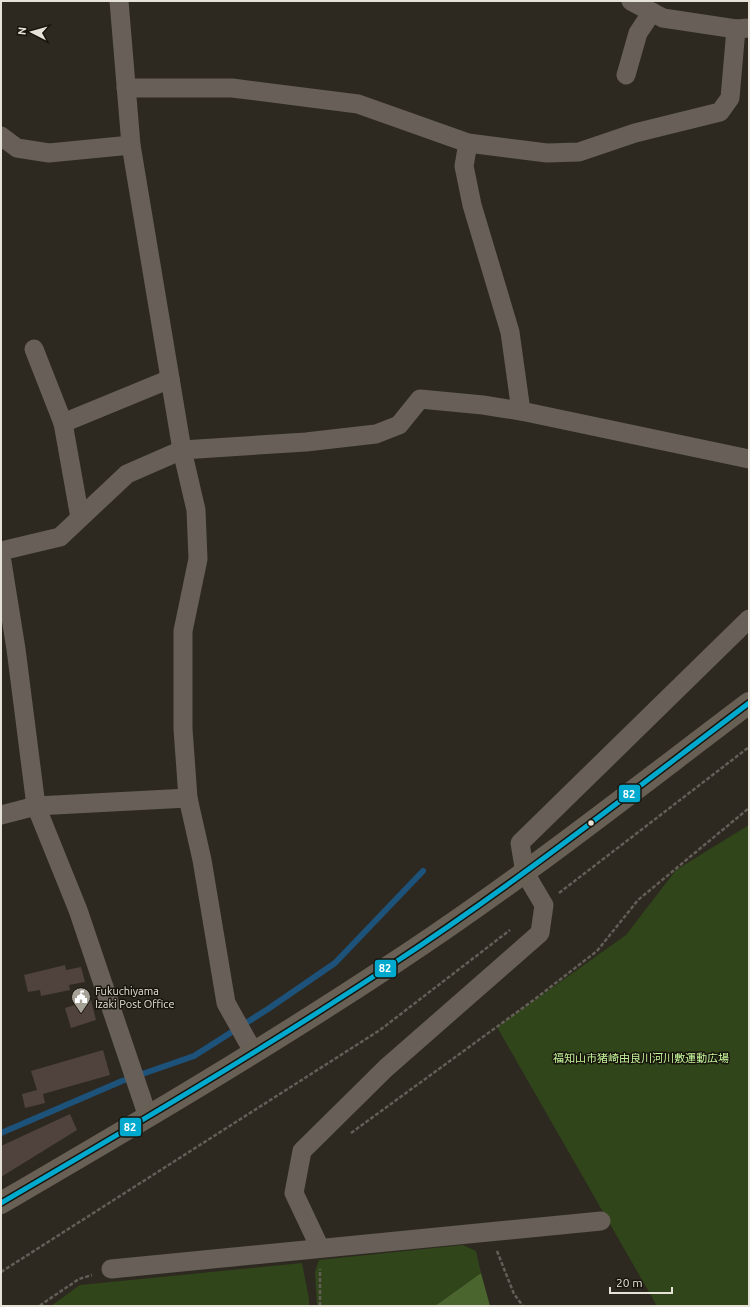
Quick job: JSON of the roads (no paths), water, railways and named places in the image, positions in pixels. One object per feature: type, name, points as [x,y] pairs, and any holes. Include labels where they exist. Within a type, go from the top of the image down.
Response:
[{"type":"main road","points":[[1,1203],[254,1053],[393,964],[524,873],[749,703]]},
{"type":"street","points":[[119,1],[131,145],[182,450],[196,510],[198,559],[183,631],[182,729],[188,798],[202,860],[226,1004],[254,1053]]},
{"type":"street","points":[[126,88],[232,88],[358,104],[468,143],[547,153],[579,152],[634,133],[720,112],[730,98],[743,28],[663,18],[630,1]]},
{"type":"street","points":[[626,75],[638,34],[652,12]]},
{"type":"street","points":[[1,136],[17,148],[48,153],[131,145]]},
{"type":"street","points":[[468,143],[464,166],[472,205],[510,332],[520,411]]},
{"type":"street","points":[[34,349],[63,423],[80,518]]},
{"type":"street","points":[[63,423],[170,379]]},
{"type":"street","points":[[1,551],[60,537],[127,474],[182,450],[306,442],[376,434],[399,425],[420,399],[483,405],[520,411],[749,459]]},
{"type":"street","points":[[1,560],[9,651],[36,806],[78,910],[148,1117]]},
{"type":"street","points":[[320,1248],[294,1193],[302,1152],[386,1068],[540,933],[544,905],[524,873],[520,842],[749,619]]},
{"type":"street","points":[[1,815],[36,806],[188,798]]},
{"type":"street","points":[[111,1270],[601,1221]]},
{"type":"waterway","points":[[1,1133],[122,1081],[194,1056],[268,1009],[335,963],[423,871]]},
{"type":"place","name":"Fukuchiyama Izaki Post Office","points":[[81,1014]]},
{"type":"park label","name":"福知山市猪崎由良川河川敷運動広場","points":[[641,1058]]}]
